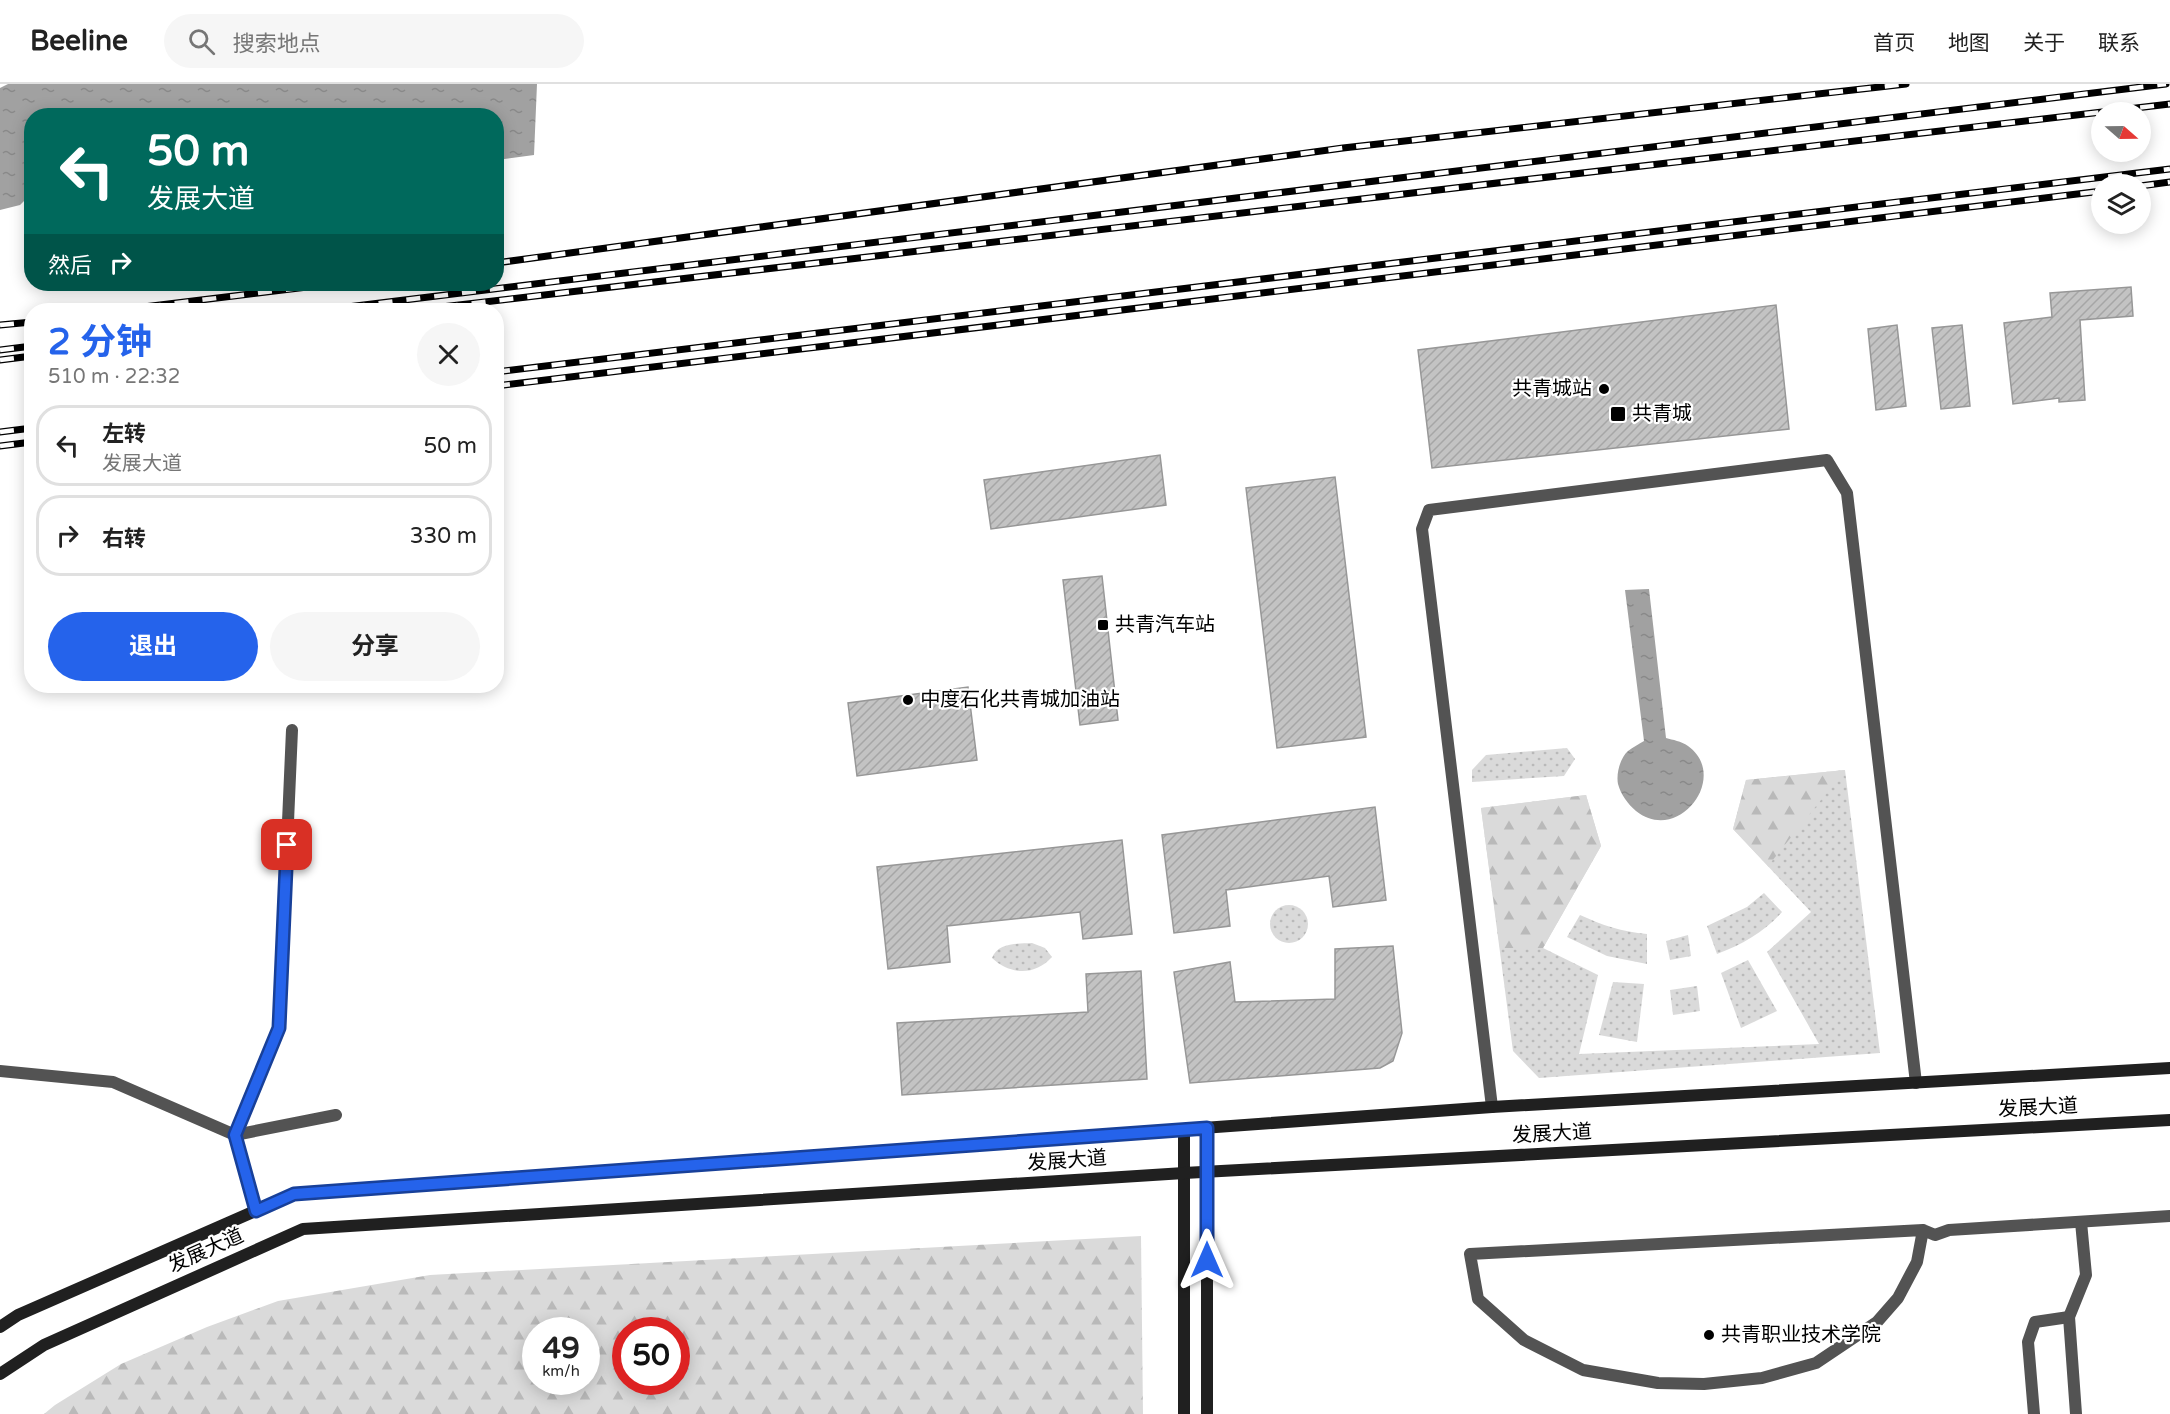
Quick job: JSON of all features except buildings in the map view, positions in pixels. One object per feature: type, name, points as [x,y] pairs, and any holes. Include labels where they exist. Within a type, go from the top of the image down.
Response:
[{"type":"main road","name":"发展大道","points":[[0,1327],[18,1315],[294,1194],[1492,1107],[2170,1068]]},
{"type":"main road","name":"发展大道","points":[[0,1374],[44,1345],[303,1229],[1184,1173],[2170,1120]]},
{"type":"main road","points":[[1207,1128],[1207,1414]]},
{"type":"main road","points":[[1184,1130],[1184,1414]]},
{"type":"street","points":[[1492,1107],[1422,529],[1429,510],[1827,460],[1847,493],[1916,1083]]},
{"type":"street","points":[[256,1211],[235,1135],[279,1028],[292,730]]},
{"type":"street","points":[[0,1071],[113,1082],[235,1135],[336,1115]]},
{"type":"street","points":[[1923,1230],[1917,1262],[1898,1298],[1877,1322],[1815,1363],[1762,1378],[1704,1384],[1658,1383],[1583,1370],[1524,1340],[1478,1299],[1470,1254],[1923,1230],[1935,1235],[1948,1230],[2170,1216]]},
{"type":"street","points":[[2076,1414],[2069,1317],[2086,1275],[2081,1222]]},
{"type":"street","points":[[2034,1414],[2028,1342],[2035,1323],[2069,1317]]},
{"type":"green space","points":[[1567,748],[1575,759],[1564,776],[1472,782],[1472,770],[1486,755]]},
{"type":"green space","points":[[1845,770],[1880,1053],[1539,1078],[1513,1051],[1481,808],[1586,795],[1601,846],[1543,948],[1598,975],[1579,1054],[1819,1044],[1767,952],[1811,912],[1733,829],[1746,780]]},
{"type":"green space","points":[[1845,770],[1768,866],[1733,829],[1746,780]]},
{"type":"green space","points":[[1586,795],[1601,846],[1543,948],[1500,948],[1481,808]]},
{"type":"green space","points":[[1764,893],[1782,912],[1752,937],[1717,954],[1707,926],[1747,907]]},
{"type":"green space","points":[[1289,905],[1303,910],[1308,924],[1303,938],[1289,943],[1275,938],[1270,924],[1275,910]]},
{"type":"green space","points":[[1580,915],[1612,928],[1647,934],[1647,964],[1607,956],[1567,937]]},
{"type":"green space","points":[[1688,935],[1691,956],[1670,960],[1666,941]]},
{"type":"green space","points":[[1032,943],[1045,948],[1052,957],[1038,968],[1014,970],[999,964],[992,958],[1003,946]]},
{"type":"green space","points":[[1748,960],[1777,1011],[1741,1028],[1721,973]]},
{"type":"green space","points":[[1613,982],[1644,984],[1637,1042],[1599,1035]]},
{"type":"green space","points":[[1697,986],[1700,1011],[1673,1015],[1670,990]]},
{"type":"green space","points":[[1141,1236],[1143,1414],[44,1414],[121,1364],[207,1327],[278,1301],[430,1275]]},
{"type":"water","points":[[8,84],[537,84],[534,155],[504,159],[504,108],[24,108],[24,201],[20,205],[0,210],[0,88]]},
{"type":"water","points":[[1649,589],[1666,738],[1688,746],[1700,759],[1704,774],[1701,789],[1694,802],[1682,813],[1668,819],[1652,819],[1636,811],[1623,796],[1618,780],[1619,766],[1625,754],[1644,741],[1625,590]]},
{"type":"railway","points":[[504,262],[1343,148],[1906,84]]},
{"type":"railway","points":[[504,288],[2166,84]]},
{"type":"railway","points":[[476,303],[2170,104]]},
{"type":"railway","points":[[504,371],[2170,169]]},
{"type":"railway","points":[[2151,185],[2170,182]]},
{"type":"railway","points":[[504,385],[2091,192]]},
{"type":"railway","points":[[176,303],[275,291]]},
{"type":"railway","points":[[380,303],[478,291]]},
{"type":"railway","points":[[0,325],[24,323]]},
{"type":"railway","points":[[0,350],[24,347]]},
{"type":"railway","points":[[0,360],[24,357]]},
{"type":"railway","points":[[0,432],[24,429]]},
{"type":"railway","points":[[0,446],[24,443]]},
{"type":"place","name":"共青城站","points":[[1604,389]]},
{"type":"place","name":"共青城","points":[[1618,414]]},
{"type":"place","name":"共青汽车站","points":[[1103,625]]},
{"type":"place","name":"中度石化共青城加油站","points":[[908,700]]},
{"type":"place","name":"共青职业技术学院","points":[[1709,1335]]},
{"type":"route","points":[[287,845],[279,1028],[235,1135],[256,1211],[294,1194],[1207,1128],[1207,1260]]}]
